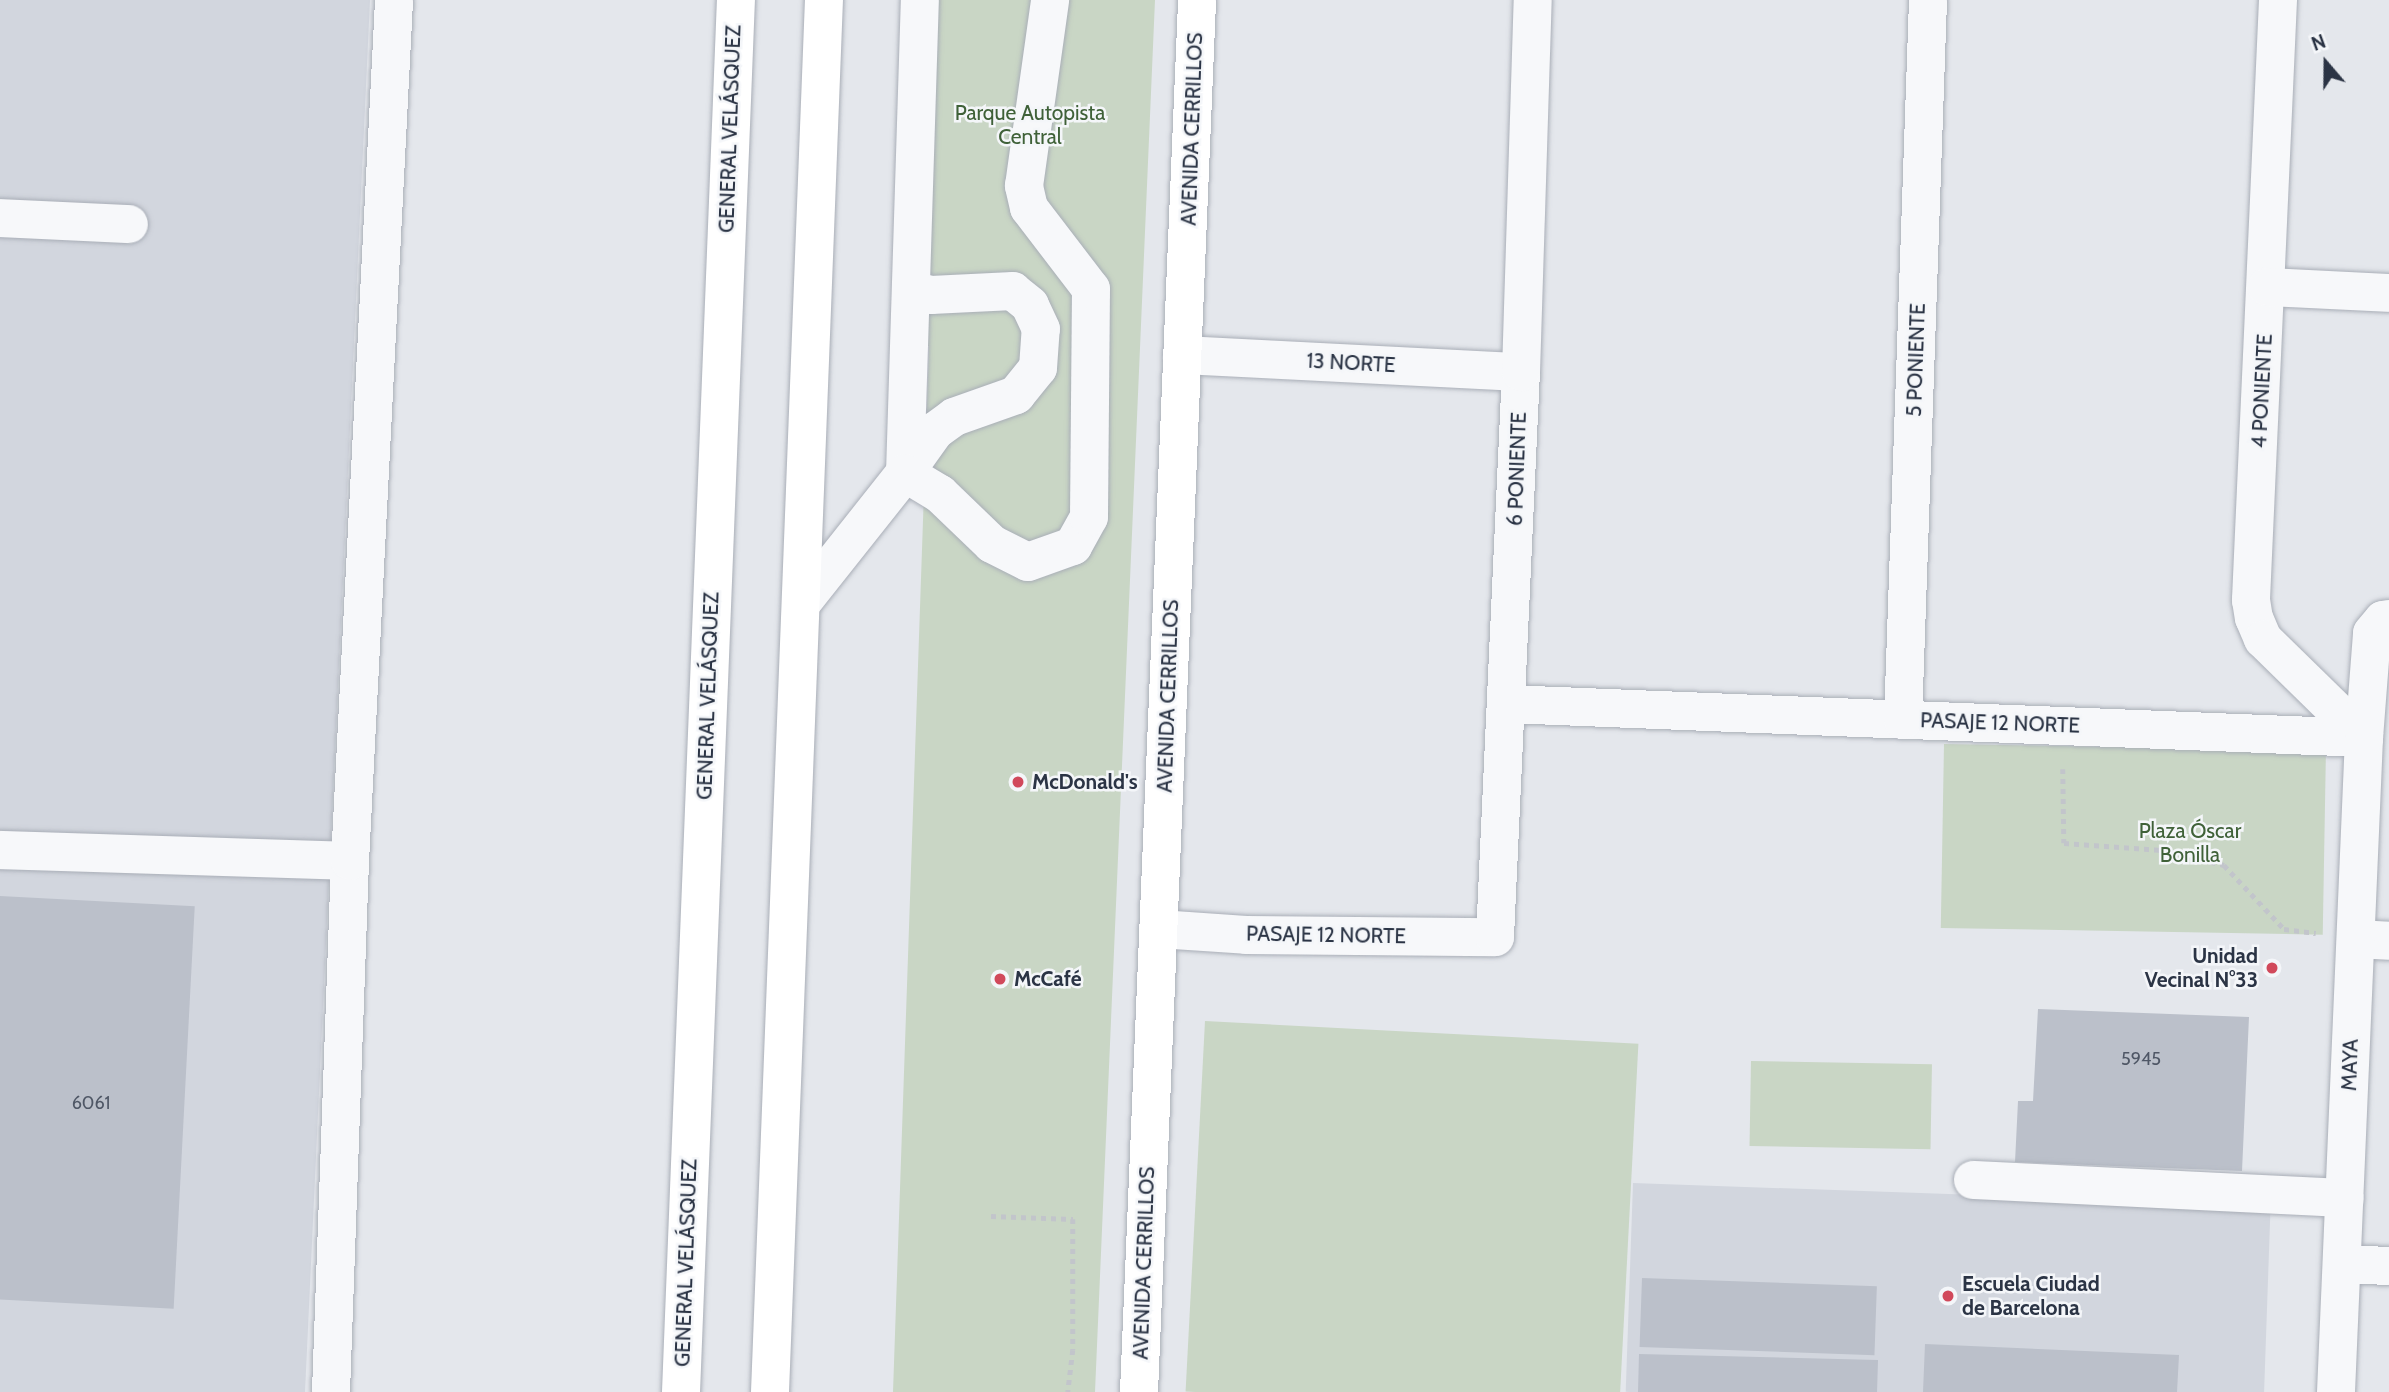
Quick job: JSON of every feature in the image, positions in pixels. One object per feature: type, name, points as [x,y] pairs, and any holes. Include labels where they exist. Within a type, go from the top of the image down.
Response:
[{"type":"main road","name":"GENERAL VELÁSQUEZ","points":[[681,1392],[736,0]]},
{"type":"main road","points":[[770,1392],[824,0]]},
{"type":"main road","name":"AVENIDA CERRILLOS","points":[[1139,1392],[1197,0]]},
{"type":"street","points":[[331,1392],[350,861],[394,0]]},
{"type":"street","points":[[905,473],[920,0]]},
{"type":"street","points":[[905,473],[940,494],[992,544],[1028,562],[1073,546],[1089,517],[1091,289],[1029,208],[1024,186],[1050,0]]},
{"type":"street","name":"6 PONIENTE","points":[[1495,937],[1521,372],[1533,0]]},
{"type":"street","name":"5 PONIENTE","points":[[1903,720],[1928,0]]},
{"type":"street","name":"4 PONIENTE","points":[[2278,0],[2251,600],[2254,618],[2263,639],[2364,738]]},
{"type":"street","points":[[0,218],[130,224]]},
{"type":"street","points":[[2267,287],[2389,293]]},
{"type":"street","points":[[800,604],[905,473],[934,431],[954,417],[1016,396],[1038,368],[1041,329],[1030,305],[1013,291],[931,295],[912,290]]},
{"type":"street","name":"13 NORTE","points":[[1182,355],[1521,372]]},
{"type":"street","points":[[2364,738],[2372,633],[2383,620],[2389,619]]},
{"type":"street","name":"PASAJE 12 NORTE","points":[[1507,704],[2364,738]]},
{"type":"street","name":"MAYA","points":[[2336,1392],[2345,1199],[2372,940],[2364,738]]},
{"type":"street","points":[[0,850],[350,861]]},
{"type":"street","name":"PASAJE 12 NORTE","points":[[1158,929],[1247,935],[1495,937]]},
{"type":"street","points":[[1973,1180],[2345,1199]]},
{"type":"street","points":[[2342,1264],[2389,1266]]},
{"type":"path","points":[[2062,726],[2064,843],[2162,850],[2224,865],[2284,929],[2372,940]]},
{"type":"path","points":[[991,1216],[1073,1219],[1073,1350],[1068,1392]]},
{"type":"shaded area","points":[[0,0],[370,0],[305,1392],[0,1392]]},
{"type":"shaded area","name":"Escuela Ciudad de Barcelona","points":[[1633,1183],[2271,1205],[2264,1392],[1626,1392]]},
{"type":"green space","name":"Parque Autopista Central","points":[[913,0],[1155,0],[1095,1392],[893,1392],[929,346],[903,347]]},
{"type":"green space","name":"Plaza Óscar Bonilla","points":[[1944,744],[2326,751],[2323,935],[1941,928]]},
{"type":"green space","points":[[1205,1021],[1638,1044],[1620,1392],[1186,1391]]},
{"type":"green space","points":[[1751,1061],[1932,1064],[1930,1149],[1750,1146]]},
{"type":"building","points":[[0,896],[195,906],[174,1309],[0,1300]]},
{"type":"building","points":[[2038,1009],[2249,1017],[2242,1171],[2015,1162],[2018,1101],[2033,1101]]},
{"type":"building","points":[[1642,1278],[1877,1286],[1874,1355],[1640,1347]]},
{"type":"building","points":[[1925,1344],[2179,1355],[2177,1392],[1923,1392]]},
{"type":"building","points":[[1639,1354],[1878,1360],[1877,1392],[1638,1392]]},
{"type":"place","name":"McDonald's","points":[[1018,782]]},
{"type":"place","name":"Unidad Vecinal N°33","points":[[2272,968]]},
{"type":"place","name":"McCafé","points":[[1000,979]]},
{"type":"place","name":"Escuela Ciudad de Barcelona","points":[[1948,1296]]}]
